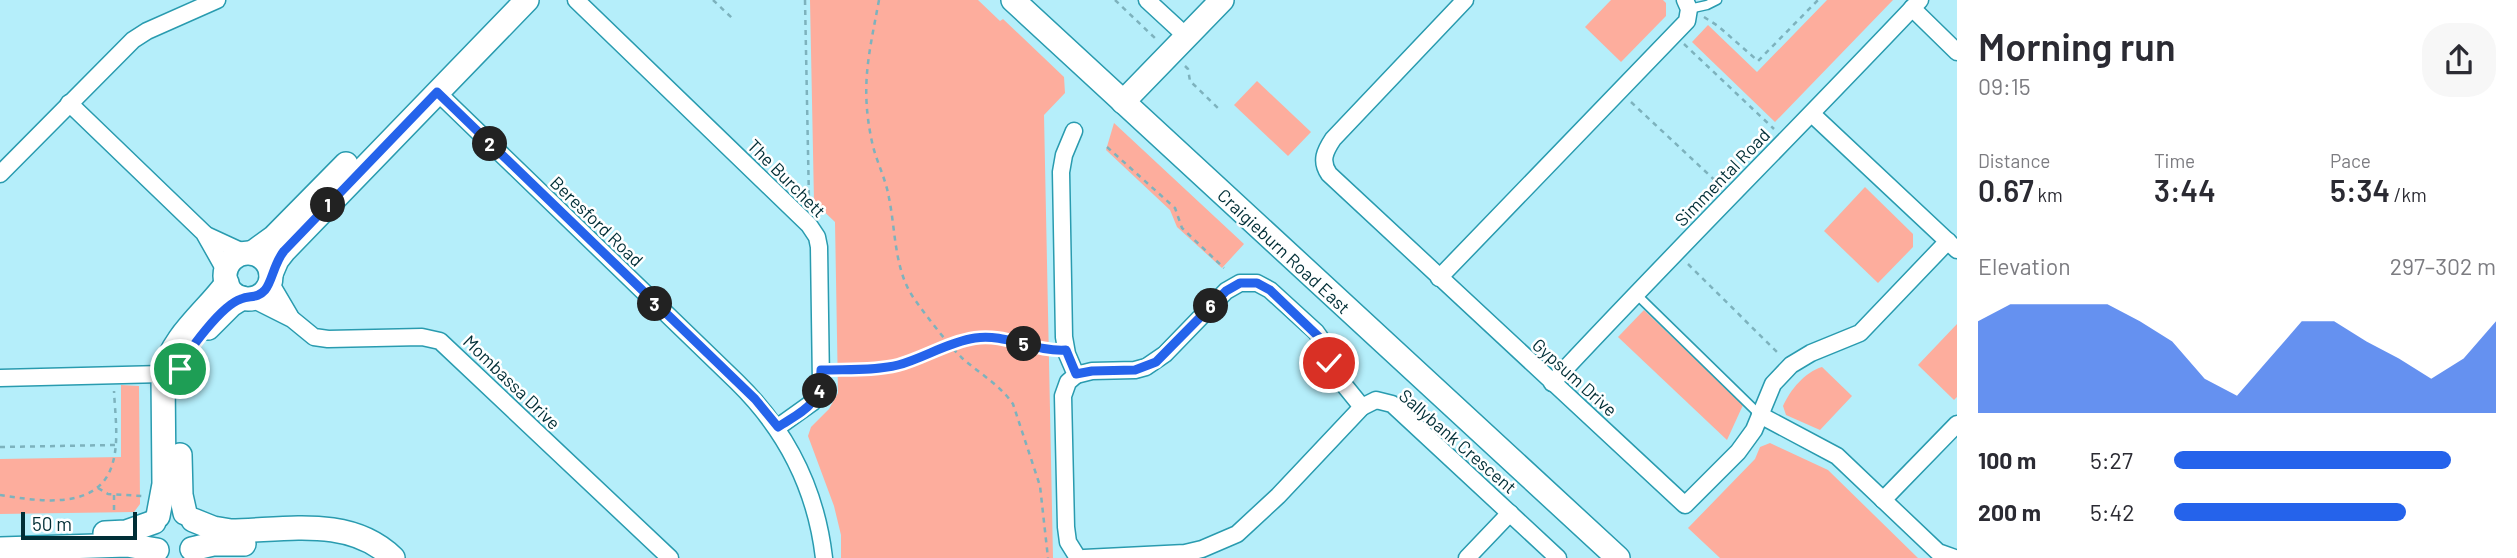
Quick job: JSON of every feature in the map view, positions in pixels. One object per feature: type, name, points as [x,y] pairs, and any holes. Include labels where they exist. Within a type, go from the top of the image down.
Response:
[{"type":"street","points":[[0,174],[133,40],[147,31],[217,0]]},
{"type":"street","points":[[157,550],[150,534],[164,484],[163,374],[175,342],[213,302],[236,288],[263,293],[284,251],[432,87],[506,0]]},
{"type":"street","points":[[0,549],[127,545],[157,550],[174,557],[187,554],[197,535],[180,483],[180,369],[194,344],[230,306],[236,288],[232,260],[274,237],[527,0]]},
{"type":"street","name":"The Burchett","points":[[576,0],[815,232],[820,261],[821,384],[813,402],[778,427]]},
{"type":"street","name":"Craigieburn Road East","points":[[1013,0],[1618,558]]},
{"type":"street","points":[[1147,0],[1186,36]]},
{"type":"street","points":[[1123,102],[1222,0]]},
{"type":"street","name":"Gypsum Drive","points":[[1465,0],[1333,139],[1323,160],[1329,174],[1685,505],[1738,453],[1754,430],[1773,384],[1791,365],[1811,353],[1860,333],[1952,246]]},
{"type":"street","points":[[1440,278],[1687,21],[1687,4]]},
{"type":"street","points":[[1916,4],[1957,52]]},
{"type":"street","name":"Simmental Road","points":[[1552,383],[1635,293],[1812,114],[1916,4]]},
{"type":"street","name":"Beresford Road","points":[[432,87],[755,399],[778,427],[801,472],[818,521],[824,558]]},
{"type":"street","points":[[69,103],[204,233],[236,288]]},
{"type":"street","points":[[1812,114],[1952,246]]},
{"type":"street","points":[[1074,131],[1064,155],[1061,172],[1066,350],[1076,374]]},
{"type":"street","points":[[204,233],[265,261],[271,278]]},
{"type":"street","name":"Mombassa Drive","points":[[271,278],[292,319]]},
{"type":"street","points":[[1078,558],[1068,542],[1066,527],[1065,387],[1076,374],[1146,367],[1165,354],[1226,291],[1240,283],[1257,283],[1270,290],[1316,332],[1326,346],[1332,370],[1362,407],[1221,551],[1084,558]]},
{"type":"street","name":"Mombassa Drive","points":[[236,288],[292,319],[310,335],[321,339],[422,337],[440,341],[670,558]]},
{"type":"street","points":[[0,378],[163,374]]},
{"type":"street","name":"Sallybank Crescent","points":[[1362,407],[1376,400],[1392,404],[1559,558]]},
{"type":"street","points":[[1760,415],[1838,456],[1938,552],[1955,558]]},
{"type":"street","points":[[1883,500],[1957,424]]},
{"type":"street","points":[[0,534],[126,532],[171,510],[213,528],[231,531],[342,530],[369,539],[393,558]]},
{"type":"street","points":[[1467,558],[1510,513]]},
{"type":"street","points":[[191,549],[214,544],[335,544],[360,551],[370,558]]},
{"type":"lane","points":[[1687,4],[1707,5],[1717,0]]},
{"type":"lane","points":[[1635,293],[1760,415]]},
{"type":"path","points":[[713,0],[732,18]]},
{"type":"path","points":[[805,0],[809,202]]},
{"type":"path","points":[[879,0],[865,80],[872,144],[889,194],[901,272],[914,298],[952,346],[1006,393],[1013,404],[1040,486],[1048,558]]},
{"type":"path","points":[[1718,26],[1758,61],[1818,0]]},
{"type":"path","points":[[1674,35],[1785,140]]},
{"type":"path","points":[[1619,90],[1730,195]]},
{"type":"path","points":[[1107,147],[1175,208],[1182,228],[1224,268]]},
{"type":"path","points":[[1675,252],[1791,365]]},
{"type":"path","points":[[821,370],[894,366],[975,338],[994,337],[1047,351],[1066,350]]},
{"type":"path","points":[[0,495],[27,499],[67,499],[86,496],[98,488],[111,468],[115,445],[114,375]]},
{"type":"path","points":[[0,447],[115,445]]},
{"type":"path","points":[[98,488],[114,495]]},
{"type":"shaded area","points":[[810,0],[978,0],[1000,21],[1003,19],[1064,77],[1065,93],[1044,115],[1053,558],[841,558],[841,535],[834,506],[808,436],[811,427],[829,409],[838,393],[835,222],[814,202]]},
{"type":"shaded area","points":[[1611,0],[1663,0],[1666,3],[1666,16],[1621,62],[1585,27]]},
{"type":"shaded area","points":[[1827,0],[1893,0],[1775,122],[1692,42],[1708,25],[1757,72]]},
{"type":"shaded area","points":[[1257,81],[1311,132],[1288,156],[1234,105]]},
{"type":"shaded area","points":[[1114,123],[1244,244],[1222,268],[1177,227],[1170,210],[1106,150]]},
{"type":"shaded area","points":[[1865,187],[1913,234],[1913,247],[1878,283],[1824,231]]},
{"type":"shaded area","points":[[1644,310],[1743,405],[1727,440],[1618,337]]},
{"type":"shaded area","points":[[1957,324],[1957,397],[1954,400],[1918,365]]},
{"type":"shaded area","points":[[1822,367],[1852,396],[1820,430],[1786,415],[1783,406],[1799,382]]},
{"type":"shaded area","points":[[121,385],[139,386],[140,504],[134,512],[0,514],[0,459],[121,457]]},
{"type":"shaded area","points":[[1770,443],[1828,470],[1918,558],[1720,558],[1688,528],[1755,459],[1760,447]]},
{"type":"route","points":[[180,369],[188,351],[230,306],[242,298],[257,297],[263,293],[270,282],[276,260],[437,92],[755,399],[778,427],[817,398],[821,370],[894,366],[975,338],[994,337],[1047,351],[1066,350],[1076,374],[1146,367],[1165,354],[1226,291],[1240,283],[1257,283],[1270,290],[1316,332],[1326,346],[1329,363]]}]
